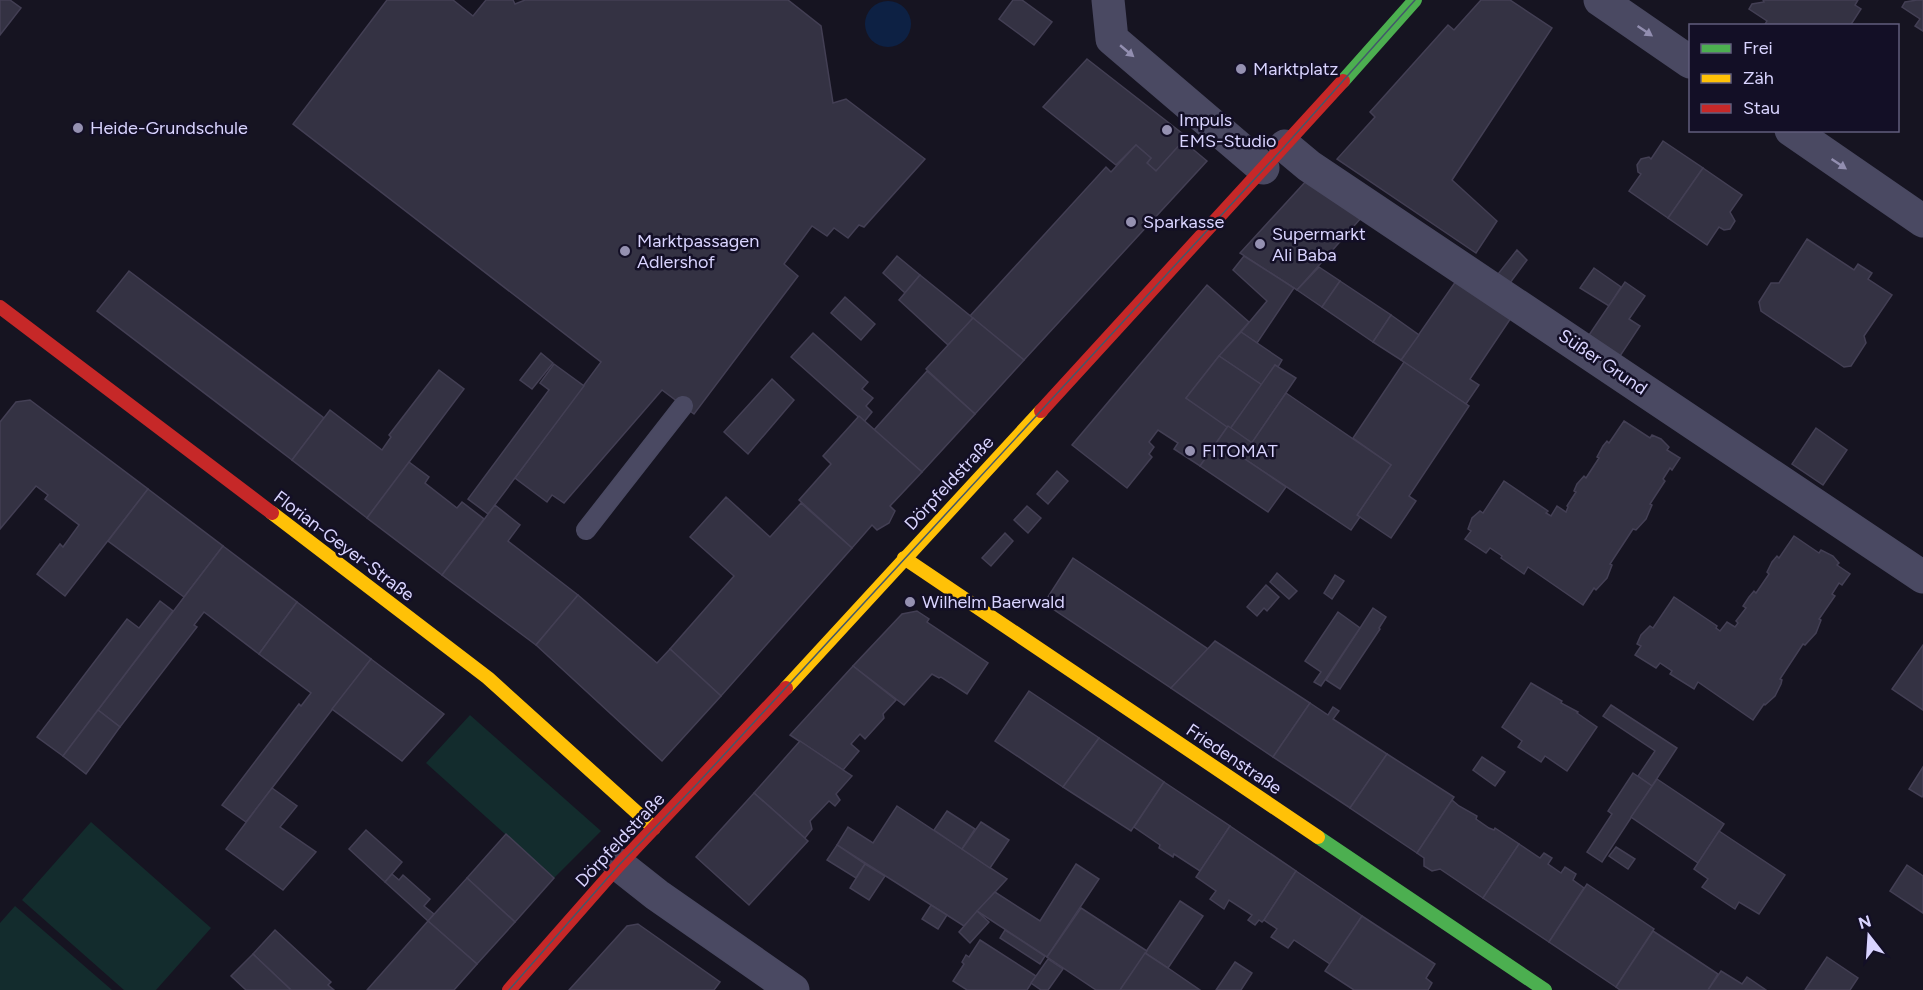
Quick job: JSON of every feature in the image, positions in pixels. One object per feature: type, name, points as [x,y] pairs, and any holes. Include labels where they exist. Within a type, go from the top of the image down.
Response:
[{"type":"street","name":"Süßer Grund","points":[[1108,0],[1112,39],[1274,157],[1319,172],[1923,577]]},
{"type":"street","name":"Dörpfeldstraße","points":[[509,990],[619,865],[698,783],[1274,157],[1415,0]]},
{"type":"street","points":[[1600,0],[1689,61]]},
{"type":"street","points":[[1794,132],[1923,221]]},
{"type":"street","name":"Florian-Geyer-Straße","points":[[4,318],[488,678],[654,828]]},
{"type":"street","name":"Friedenstraße","points":[[904,558],[1545,990]]},
{"type":"street","points":[[619,865],[657,895],[794,990]]},
{"type":"lane","points":[[586,530],[683,406]]},
{"type":"green space","points":[[470,715],[601,831],[554,878],[426,763]]},
{"type":"green space","points":[[91,822],[211,928],[156,990],[124,990],[22,900]]},
{"type":"green space","points":[[15,906],[112,990],[0,990],[0,923]]},
{"type":"water","points":[[888,1],[904,8],[911,24],[904,40],[888,47],[872,40],[865,24],[872,8]]},
{"type":"building","points":[[0,0],[10,0],[21,8],[0,35]]},
{"type":"building","name":"Marktpassagen Adlershof","points":[[387,0],[453,0],[473,16],[486,0],[513,0],[515,4],[525,0],[788,0],[821,26],[833,103],[846,99],[925,159],[864,227],[859,225],[848,238],[834,228],[827,236],[812,226],[784,264],[798,276],[694,414],[662,390],[564,503],[552,495],[547,502],[515,478],[601,362],[293,124]]},
{"type":"building","points":[[1013,0],[1022,0],[1052,22],[1034,45],[999,19]]},
{"type":"building","points":[[1481,0],[1510,0],[1552,28],[1452,180],[1497,221],[1476,253],[1337,159],[1375,117],[1370,112],[1448,25],[1454,30]]},
{"type":"building","points":[[1763,0],[1858,0],[1855,5],[1861,9],[1851,24],[1765,24],[1767,21],[1749,9],[1752,4],[1764,2]]},
{"type":"building","points":[[1923,0],[1923,31],[1915,26],[1920,19],[1902,7],[1905,2]]},
{"type":"building","points":[[1087,59],[1187,137],[1156,171],[1147,163],[1151,158],[1136,145],[1116,165],[1043,107]]},
{"type":"building","points":[[1183,141],[1207,161],[1024,360],[970,316],[1106,167],[1111,172],[1136,145],[1151,158],[1147,163],[1156,171]]},
{"type":"building","points":[[1663,141],[1703,168],[1668,218],[1629,191],[1641,174],[1638,172],[1637,165],[1641,159],[1649,157],[1651,159]]},
{"type":"building","points":[[1703,168],[1742,195],[1730,212],[1735,221],[1730,229],[1724,230],[1719,227],[1707,245],[1668,218]]},
{"type":"building","points":[[1307,180],[1362,217],[1297,290],[1240,253]]},
{"type":"building","points":[[1807,239],[1854,270],[1858,264],[1872,273],[1868,279],[1892,295],[1864,336],[1866,343],[1851,366],[1844,367],[1761,311],[1759,302],[1771,283],[1779,283]]},
{"type":"building","points":[[1517,250],[1527,260],[1510,283],[1498,274]]},
{"type":"building","points":[[897,256],[920,275],[905,293],[883,273]]},
{"type":"building","points":[[1244,256],[1294,288],[1257,343],[1241,332],[1267,301],[1233,270]]},
{"type":"building","points":[[1319,267],[1340,281],[1322,307],[1297,290]]},
{"type":"building","points":[[1594,268],[1621,287],[1609,306],[1580,288]]},
{"type":"building","points":[[129,271],[324,418],[292,460],[97,311]]},
{"type":"building","points":[[920,275],[973,318],[948,345],[899,300]]},
{"type":"building","points":[[1340,281],[1391,315],[1373,342],[1322,307]]},
{"type":"building","points":[[1456,281],[1511,318],[1470,379],[1479,385],[1466,404],[1401,360]]},
{"type":"building","points":[[1625,282],[1645,296],[1629,319],[1640,326],[1620,356],[1589,335]]},
{"type":"building","points":[[1207,285],[1249,322],[1186,398],[1228,426],[1200,466],[1174,449],[1178,443],[1158,430],[1149,442],[1154,447],[1149,454],[1152,457],[1127,488],[1072,445]]},
{"type":"building","points":[[845,297],[875,324],[861,340],[831,313]]},
{"type":"building","points":[[1391,315],[1419,335],[1401,360],[1373,342]]},
{"type":"building","points":[[973,318],[1024,360],[975,414],[926,369]]},
{"type":"building","points":[[1241,332],[1282,360],[1278,367],[1275,365],[1262,385],[1219,356]]},
{"type":"building","points":[[813,333],[868,382],[862,389],[873,398],[866,406],[872,412],[864,422],[791,357]]},
{"type":"building","points":[[541,353],[553,363],[532,389],[520,380]]},
{"type":"building","points":[[1219,356],[1262,385],[1230,429],[1186,398]]},
{"type":"building","points":[[1404,362],[1469,406],[1409,496],[1416,501],[1391,538],[1357,515],[1391,465],[1353,438]]},
{"type":"building","points":[[554,364],[584,386],[488,514],[468,499],[549,390],[540,383]]},
{"type":"building","points":[[1275,365],[1296,378],[1252,443],[1230,429]]},
{"type":"building","points":[[439,370],[464,389],[367,518],[292,460],[330,410],[382,450],[391,437],[389,435]]},
{"type":"building","points":[[927,371],[975,414],[922,472],[874,430]]},
{"type":"building","points":[[772,379],[794,400],[748,454],[724,432]]},
{"type":"building","points":[[1286,393],[1391,465],[1357,515],[1360,517],[1351,530],[1242,457]]},
{"type":"building","points":[[30,400],[148,489],[65,596],[37,574],[60,544],[63,547],[79,525],[45,499],[48,495],[36,486],[0,529],[0,422],[16,402]]},
{"type":"building","points":[[859,416],[922,472],[890,506],[895,511],[889,523],[877,530],[872,525],[852,548],[799,500],[831,464],[823,456]]},
{"type":"building","points":[[1624,421],[1650,438],[1652,435],[1661,439],[1669,447],[1667,450],[1680,458],[1663,479],[1665,481],[1650,504],[1652,505],[1646,519],[1636,530],[1633,529],[1610,564],[1612,565],[1607,578],[1596,590],[1594,588],[1583,605],[1528,567],[1524,574],[1490,548],[1486,553],[1465,539],[1471,531],[1468,529],[1472,518],[1480,511],[1483,513],[1504,481],[1548,511],[1546,513],[1551,516],[1557,506],[1566,512],[1576,492],[1574,491],[1577,484],[1584,476],[1586,478],[1599,458],[1597,457],[1603,446],[1607,441],[1609,443]]},
{"type":"building","points":[[1228,426],[1252,443],[1242,457],[1286,487],[1268,512],[1200,466]]},
{"type":"building","points":[[1816,428],[1847,450],[1823,485],[1792,464]]},
{"type":"building","points":[[409,462],[429,477],[425,483],[457,508],[462,502],[484,519],[442,575],[367,518]]},
{"type":"building","points":[[1057,471],[1068,481],[1048,504],[1037,494]]},
{"type":"building","points":[[148,489],[223,546],[184,597],[108,541]]},
{"type":"building","points":[[726,497],[770,537],[801,503],[852,548],[721,696],[670,649],[734,576],[690,537]]},
{"type":"building","points":[[495,505],[520,525],[508,541],[578,595],[536,645],[442,575]]},
{"type":"building","points":[[1027,506],[1041,518],[1028,533],[1014,520]]},
{"type":"building","points":[[1005,533],[1013,541],[991,566],[982,558]]},
{"type":"building","points":[[1794,536],[1819,553],[1821,550],[1833,556],[1839,563],[1837,565],[1850,574],[1842,585],[1839,583],[1832,594],[1835,596],[1819,619],[1821,620],[1816,633],[1805,645],[1803,644],[1780,679],[1781,684],[1775,696],[1764,704],[1753,720],[1698,682],[1694,689],[1670,674],[1672,671],[1660,663],[1656,668],[1635,655],[1641,646],[1637,644],[1641,635],[1650,626],[1653,628],[1674,597],[1717,626],[1716,628],[1720,631],[1727,622],[1735,627],[1738,623],[1736,621],[1746,608],[1743,606],[1754,591],[1756,593],[1769,574],[1767,572],[1772,562],[1777,556],[1779,558]]},
{"type":"building","points":[[223,546],[297,602],[259,654],[204,612],[194,625],[197,627],[120,727],[98,710]]},
{"type":"building","points":[[1073,558],[1208,649],[1171,688],[1044,603]]},
{"type":"building","points":[[1277,573],[1297,591],[1289,599],[1270,582]]},
{"type":"building","points":[[1335,575],[1344,581],[1332,599],[1324,593]]},
{"type":"building","points":[[1266,585],[1279,597],[1267,611],[1264,608],[1257,616],[1247,607]]},
{"type":"building","points":[[578,595],[657,663],[670,649],[721,696],[662,761],[536,645]]},
{"type":"building","points":[[160,601],[173,611],[63,756],[37,737],[127,619],[139,628]]},
{"type":"building","points":[[297,602],[371,659],[246,822],[222,805],[299,704],[301,706],[311,693],[259,654]]},
{"type":"building","points":[[1373,608],[1386,617],[1340,689],[1326,680]]},
{"type":"building","points":[[917,611],[929,619],[927,622],[988,663],[967,694],[941,677],[932,674],[904,705],[853,666],[902,614]]},
{"type":"building","points":[[1338,612],[1360,628],[1321,686],[1314,682],[1321,672],[1305,661]]},
{"type":"building","points":[[1215,641],[1310,703],[1273,757],[1171,688]]},
{"type":"building","points":[[1923,645],[1923,710],[1892,689]]},
{"type":"building","points":[[371,659],[444,714],[402,761],[332,709]]},
{"type":"building","points":[[853,666],[896,700],[883,714],[884,718],[865,739],[860,734],[851,744],[859,751],[843,770],[790,735]]},
{"type":"building","points":[[1531,683],[1562,701],[1561,703],[1578,712],[1597,727],[1567,771],[1545,756],[1541,762],[1518,747],[1522,741],[1502,727]]},
{"type":"building","points":[[1029,691],[1099,738],[1063,787],[995,741]]},
{"type":"building","points":[[1310,703],[1328,715],[1333,707],[1339,711],[1333,719],[1387,754],[1350,808],[1273,757]]},
{"type":"building","points":[[1611,705],[1677,748],[1652,786],[1638,776],[1655,751],[1603,716]]},
{"type":"building","points":[[98,710],[120,727],[86,774],[63,756]]},
{"type":"building","points":[[1099,738],[1164,782],[1131,831],[1063,787]]},
{"type":"building","points":[[800,741],[852,776],[836,794],[840,800],[835,806],[829,801],[810,821],[812,829],[805,838],[754,793]]},
{"type":"building","points":[[1387,754],[1454,797],[1417,853],[1350,808]]},
{"type":"building","points":[[1482,757],[1505,772],[1495,786],[1473,770]]},
{"type":"building","points":[[1923,767],[1923,795],[1922,797],[1909,789]]},
{"type":"building","points":[[1633,773],[1652,786],[1602,862],[1587,852],[1612,814],[1608,811]]},
{"type":"building","points":[[1657,779],[1724,824],[1698,863],[1631,817]]},
{"type":"building","points":[[1164,782],[1230,826],[1200,871],[1174,854],[1173,857],[1159,848],[1160,845],[1134,827]]},
{"type":"building","points":[[272,788],[297,806],[280,827],[316,852],[283,890],[226,849]]},
{"type":"building","points":[[754,793],[808,841],[749,905],[696,857]]},
{"type":"building","points":[[1452,800],[1477,816],[1476,819],[1489,828],[1494,830],[1495,828],[1519,844],[1483,898],[1440,869],[1432,871],[1424,866],[1424,858],[1417,853]]},
{"type":"building","points":[[897,806],[1007,879],[964,926],[837,845],[848,827],[873,843]]},
{"type":"building","points":[[947,811],[975,829],[962,849],[934,830]]},
{"type":"building","points":[[981,822],[1009,840],[990,868],[962,849]]},
{"type":"building","points":[[1230,826],[1296,871],[1264,920],[1262,922],[1259,920],[1255,925],[1248,920],[1252,915],[1229,900],[1224,909],[1210,899],[1216,891],[1196,877]]},
{"type":"building","points":[[366,830],[402,862],[385,882],[349,849]]},
{"type":"building","points":[[1719,831],[1785,875],[1759,914],[1739,902],[1735,909],[1702,887],[1708,879],[1694,869]]},
{"type":"building","points":[[506,834],[554,878],[515,922],[467,878]]},
{"type":"building","points":[[1519,844],[1540,858],[1544,853],[1552,858],[1548,864],[1561,873],[1565,867],[1576,874],[1573,880],[1584,888],[1549,942],[1483,898]]},
{"type":"building","points":[[837,845],[865,864],[856,878],[827,860]]},
{"type":"building","points":[[1616,847],[1635,859],[1628,869],[1609,856]]},
{"type":"building","points":[[865,864],[885,876],[869,900],[850,888]]},
{"type":"building","points":[[1076,864],[1099,879],[1047,957],[977,911],[995,892],[1040,921]]},
{"type":"building","points":[[1907,865],[1923,876],[1923,913],[1890,891]]},
{"type":"building","points":[[1296,871],[1362,916],[1330,964],[1294,940],[1288,948],[1271,937],[1277,929],[1264,920]]},
{"type":"building","points":[[392,874],[399,880],[403,875],[430,899],[424,906],[434,914],[428,921],[385,882]]},
{"type":"building","points":[[467,878],[515,922],[477,964],[428,921]]},
{"type":"building","points":[[1587,884],[1654,929],[1616,987],[1549,942]]},
{"type":"building","points":[[1180,901],[1203,916],[1168,968],[1145,953]]},
{"type":"building","points":[[931,905],[947,915],[938,929],[922,919]]},
{"type":"building","points":[[1081,908],[1147,951],[1120,990],[1096,990],[1047,957]]},
{"type":"building","points":[[977,911],[989,922],[970,943],[959,932]]},
{"type":"building","points":[[1362,916],[1435,964],[1426,978],[1432,983],[1428,990],[1354,990],[1325,971]]},
{"type":"building","points":[[428,921],[477,964],[454,990],[367,990]]},
{"type":"building","points":[[638,924],[720,982],[714,990],[569,990],[627,926]]},
{"type":"building","points":[[275,930],[331,982],[328,985],[334,990],[291,990],[253,954]]},
{"type":"building","points":[[1005,930],[1045,956],[1040,964],[1000,938]]},
{"type":"building","points":[[1653,931],[1718,974],[1708,990],[1620,990],[1616,987]]},
{"type":"building","points":[[980,940],[1036,976],[1027,990],[967,990],[953,981],[964,964],[962,962],[966,955],[969,957]]},
{"type":"building","points":[[1145,953],[1168,968],[1200,990],[1120,990]]},
{"type":"building","points":[[253,954],[291,990],[246,990],[231,976]]},
{"type":"building","points":[[1827,957],[1858,978],[1850,990],[1805,990]]},
{"type":"building","points":[[1048,959],[1063,969],[1048,990],[1041,990],[1031,983]]},
{"type":"building","points":[[1235,962],[1252,973],[1241,990],[1216,990]]},
{"type":"building","points":[[1721,971],[1742,984],[1747,977],[1766,990],[1708,990]]},
{"type":"tram line","points":[[509,990],[619,865],[698,783],[1285,146],[1415,0]]},
{"type":"traffic: fast","points":[[1343,81],[1415,0]]},
{"type":"traffic: fast","points":[[1318,837],[1545,990]]},
{"type":"traffic: slow","points":[[786,688],[1041,411]]},
{"type":"traffic: slow","points":[[272,513],[488,678],[654,828]]},
{"type":"traffic: slow","points":[[904,558],[1318,837]]},
{"type":"traffic: jam","points":[[1041,411],[1343,81]]},
{"type":"traffic: jam","points":[[0,307],[272,513]]},
{"type":"traffic: jam","points":[[509,990],[619,865],[786,688]]},
{"type":"place","name":"Marktplatz","points":[[1241,69]]},
{"type":"place","name":"Heide-Grundschule","points":[[78,128]]},
{"type":"place","name":"Impuls EMS-Studio","points":[[1167,130]]},
{"type":"place","name":"Sparkasse","points":[[1131,222]]},
{"type":"place","name":"Supermarkt Ali Baba","points":[[1260,244]]},
{"type":"place","name":"Marktpassagen Adlershof","points":[[625,251]]},
{"type":"place","name":"FITOMAT","points":[[1190,451]]},
{"type":"place","name":"Wilhelm Baerwald","points":[[910,602]]}]
